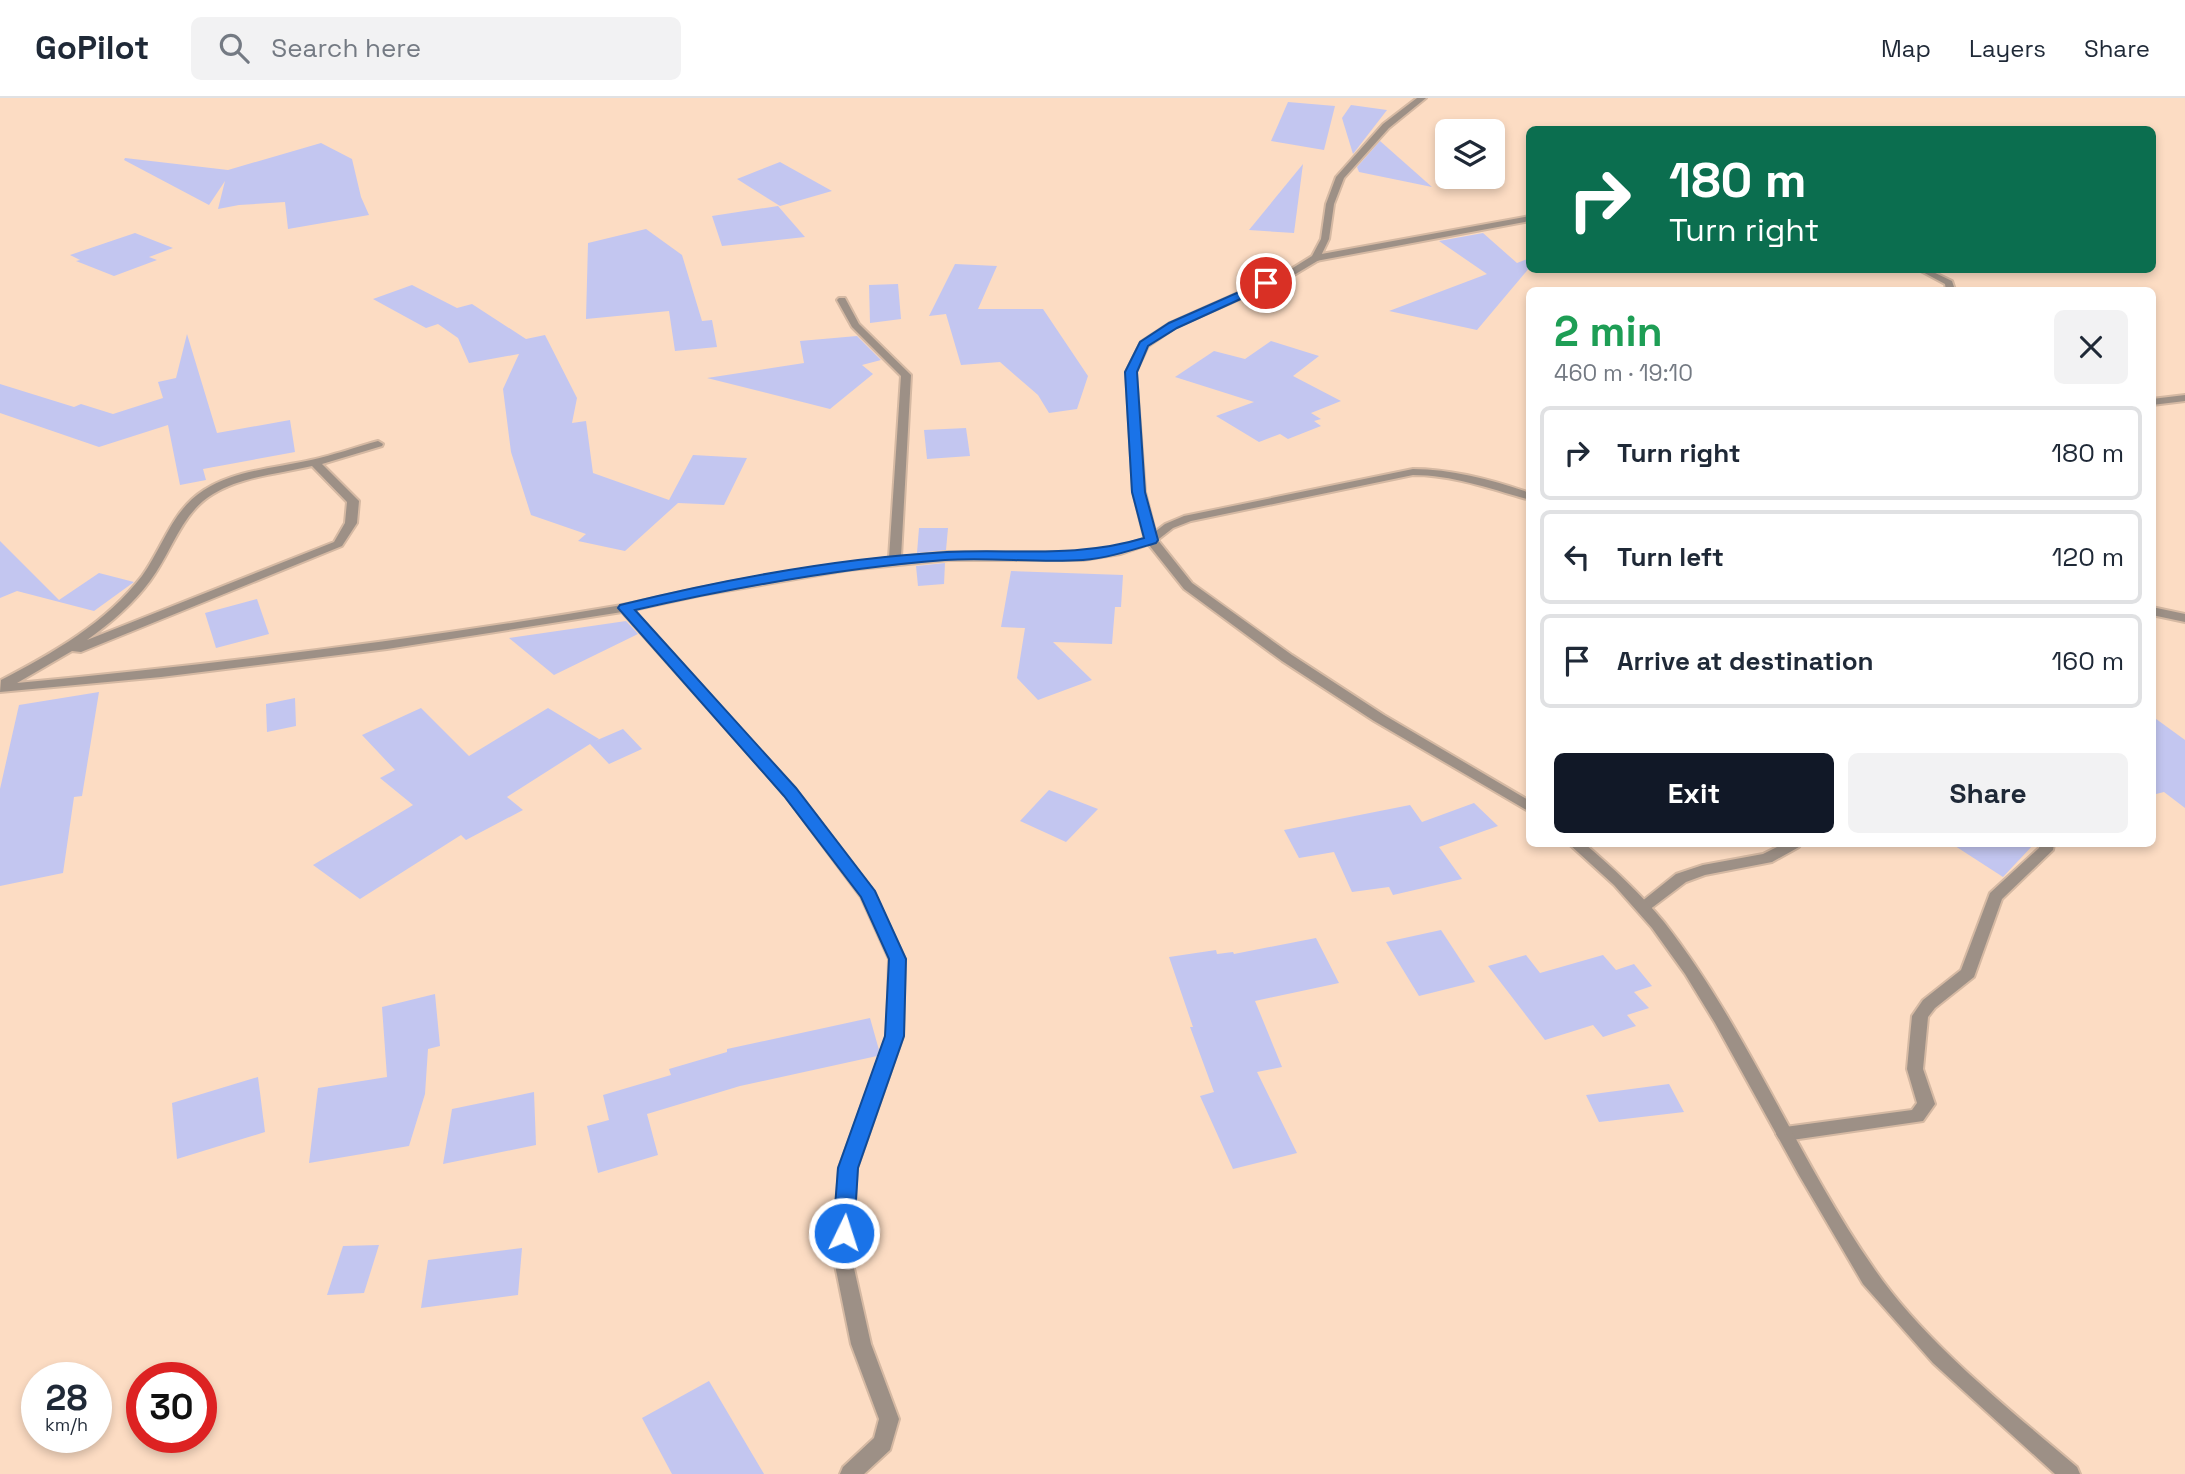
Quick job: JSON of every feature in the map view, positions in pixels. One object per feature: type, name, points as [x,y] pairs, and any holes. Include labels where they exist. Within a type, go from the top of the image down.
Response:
[{"type":"street","points":[[1316,258],[1325,239],[1330,204],[1340,177],[1386,126],[1422,98]]},
{"type":"street","points":[[1526,219],[1316,258],[1291,273],[1173,326],[1144,344],[1131,372],[1139,492],[1151,540],[1188,586],[1287,658],[1379,719],[1526,806]]},
{"type":"street","points":[[1929,273],[1949,283],[1950,287]]},
{"type":"street","points":[[842,300],[855,325],[906,375],[895,561]]},
{"type":"street","points":[[2156,402],[2185,398]]},
{"type":"street","points":[[0,687],[52,659],[97,628],[145,579],[188,510],[208,492],[238,480],[315,463],[378,444]]},
{"type":"street","points":[[52,659],[338,544],[351,523],[354,501],[315,463]]},
{"type":"street","points":[[0,687],[161,673],[387,645],[625,608],[702,591],[848,566],[1018,554],[1083,556],[1120,550],[1151,540],[1169,526],[1188,518],[1413,472],[1431,472],[1495,485],[1526,496]]},
{"type":"street","points":[[625,608],[790,792],[869,895],[898,959],[895,1036],[848,1168],[842,1255],[861,1344],[889,1419],[883,1443],[850,1474]]},
{"type":"street","points":[[2156,612],[2185,618]]},
{"type":"street","points":[[1580,847],[1601,863],[1644,906],[1714,1004],[1785,1134],[1870,1277],[1959,1378],[2070,1474]]},
{"type":"street","points":[[1644,906],[1681,878],[1703,870],[1767,858],[1788,847]]},
{"type":"street","points":[[1785,1134],[1917,1116],[1926,1104],[1915,1069],[1920,1016],[1929,1004],[1968,973],[1996,897],[2046,847]]},
{"type":"building","points":[[1288,102],[1335,106],[1324,150],[1271,141]]},
{"type":"building","points":[[1351,105],[1387,110],[1353,154],[1342,118]]},
{"type":"building","points":[[1380,141],[1432,187],[1359,172],[1357,167]]},
{"type":"building","points":[[321,143],[352,159],[361,197],[369,215],[288,229],[285,202],[218,209],[225,181],[209,205],[124,160],[228,170]]},
{"type":"building","points":[[780,162],[832,191],[780,206],[737,179]]},
{"type":"building","points":[[1303,164],[1294,233],[1249,230]]},
{"type":"building","points":[[778,206],[805,237],[722,246],[712,216]]},
{"type":"building","points":[[646,229],[682,255],[702,321],[712,320],[717,347],[675,351],[669,311],[586,319],[588,243]]},
{"type":"building","points":[[135,233],[173,248],[149,257],[157,260],[114,276],[76,261],[80,260],[70,255]]},
{"type":"building","points":[[1483,233],[1517,263],[1526,260],[1526,272],[1477,330],[1389,311],[1487,274],[1439,241]]},
{"type":"building","points":[[955,264],[997,266],[978,309],[1043,309],[1088,376],[1077,409],[1049,413],[1038,395],[1000,362],[961,365],[946,314],[929,316]]},
{"type":"building","points":[[898,284],[901,319],[870,323],[869,285]]},
{"type":"building","points":[[412,285],[457,308],[472,304],[526,339],[545,335],[577,398],[572,423],[586,421],[593,473],[669,500],[693,455],[747,458],[724,505],[678,503],[625,551],[578,541],[586,534],[531,515],[511,452],[503,389],[519,354],[469,363],[458,338],[438,324],[426,328],[373,299]]},
{"type":"building","points":[[187,334],[217,433],[290,420],[295,452],[203,469],[206,480],[180,485],[168,425],[99,447],[0,413],[0,384],[74,407],[81,404],[113,414],[163,398],[158,382],[176,378]]},
{"type":"building","points":[[857,336],[881,360],[862,365],[873,374],[830,409],[707,378],[804,363],[800,341]]},
{"type":"building","points":[[1271,341],[1319,356],[1293,376],[1341,401],[1311,413],[1321,419],[1314,421],[1321,426],[1288,439],[1280,434],[1259,442],[1216,416],[1254,402],[1175,377],[1214,351],[1245,359]]},
{"type":"building","points":[[966,428],[970,456],[927,459],[924,430]]},
{"type":"building","points":[[919,528],[948,528],[946,550],[917,553]]},
{"type":"building","points":[[0,541],[59,600],[99,573],[134,582],[94,611],[17,591],[0,598]]},
{"type":"building","points":[[945,563],[944,584],[918,586],[916,566]]},
{"type":"building","points":[[1011,571],[1123,575],[1121,607],[1115,607],[1112,644],[1053,642],[1092,680],[1038,700],[1017,678],[1025,628],[1001,627]]},
{"type":"building","points":[[257,599],[269,634],[216,648],[205,613]]},
{"type":"building","points":[[626,621],[638,634],[554,675],[509,638]]},
{"type":"building","points":[[99,692],[82,796],[74,797],[63,873],[0,886],[0,789],[19,705]]},
{"type":"building","points":[[295,698],[296,726],[267,732],[266,704]]},
{"type":"building","points":[[421,708],[469,756],[548,708],[599,739],[595,741],[623,729],[642,749],[609,764],[590,744],[507,797],[523,810],[466,840],[461,835],[360,899],[313,865],[413,805],[380,778],[395,770],[362,735]]},
{"type":"building","points":[[2156,719],[2185,740],[2185,808],[2164,792],[2156,794]]},
{"type":"building","points":[[1049,790],[1098,809],[1066,842],[1020,821]]},
{"type":"building","points":[[1474,803],[1498,826],[1439,847],[1462,879],[1393,895],[1389,887],[1352,892],[1334,852],[1299,858],[1284,830],[1410,805],[1422,822]]},
{"type":"building","points":[[1957,847],[2031,847],[2003,877]]},
{"type":"building","points":[[1441,930],[1475,982],[1419,996],[1386,942]]},
{"type":"building","points":[[1316,938],[1339,983],[1255,1001],[1282,1067],[1257,1072],[1297,1153],[1233,1169],[1200,1096],[1214,1092],[1190,1027],[1193,1027],[1169,957],[1216,950],[1217,954],[1234,954]]},
{"type":"building","points":[[1526,955],[1540,973],[1603,955],[1616,970],[1634,964],[1652,986],[1634,992],[1649,1008],[1627,1015],[1636,1026],[1603,1037],[1593,1025],[1545,1040],[1488,966]]},
{"type":"building","points":[[435,994],[440,1046],[428,1049],[425,1094],[409,1146],[309,1163],[318,1088],[387,1077],[382,1007]]},
{"type":"building","points":[[870,1018],[879,1050],[877,1056],[740,1086],[647,1114],[658,1155],[598,1173],[587,1126],[609,1120],[603,1095],[671,1075],[669,1069],[727,1052],[727,1049]]},
{"type":"building","points":[[258,1077],[265,1132],[177,1159],[172,1103]]},
{"type":"building","points":[[1669,1084],[1684,1112],[1599,1122],[1586,1095]]},
{"type":"building","points":[[534,1092],[536,1145],[443,1164],[452,1109]]},
{"type":"building","points":[[379,1245],[364,1293],[327,1295],[343,1246]]},
{"type":"building","points":[[522,1248],[518,1295],[421,1308],[428,1260]]},
{"type":"building","points":[[709,1381],[764,1474],[672,1474],[642,1418]]},
{"type":"route","points":[[844,1233],[848,1168],[895,1036],[898,959],[869,895],[790,792],[625,608],[702,591],[848,566],[947,556],[1083,556],[1120,550],[1151,540],[1139,492],[1131,372],[1144,344],[1173,326],[1266,283]]}]
